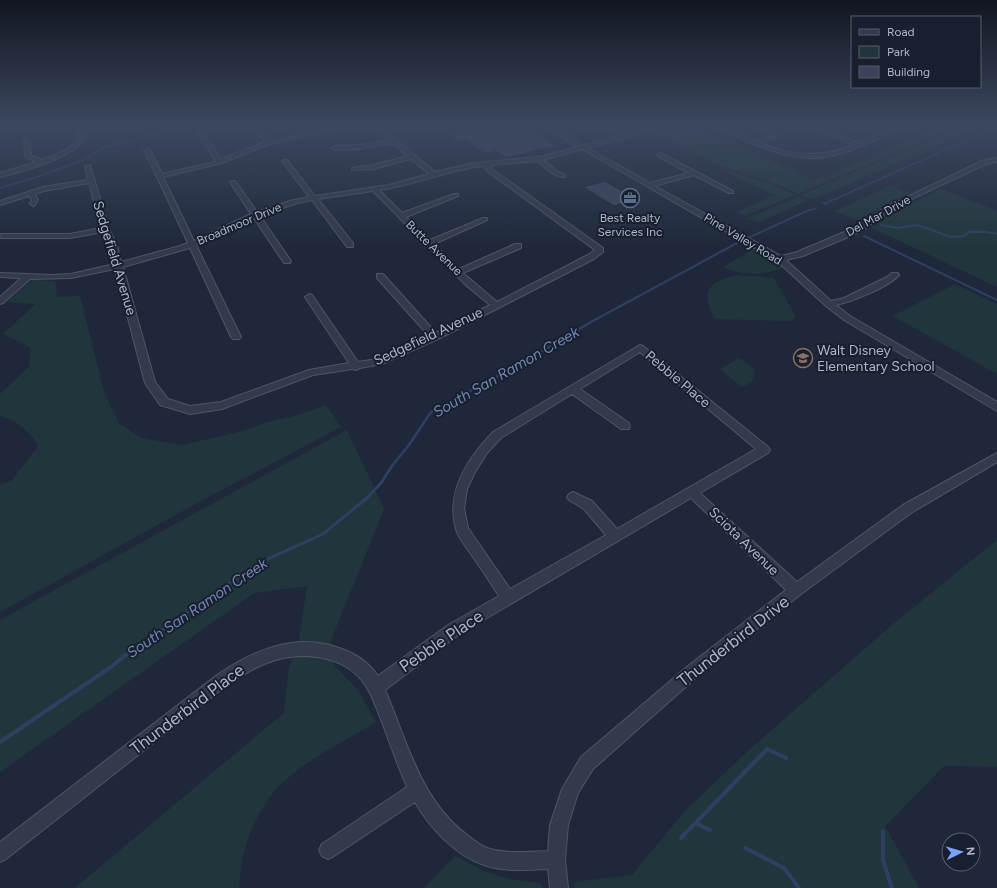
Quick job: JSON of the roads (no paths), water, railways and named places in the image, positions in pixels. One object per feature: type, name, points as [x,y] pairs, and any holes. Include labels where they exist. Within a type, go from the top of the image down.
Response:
[{"type":"street","points":[[0,175],[32,164]]},
{"type":"street","points":[[155,164],[236,336]]},
{"type":"street","points":[[160,176],[210,164]]},
{"type":"street","points":[[288,164],[315,197],[350,245]]},
{"type":"street","points":[[354,169],[380,164]]},
{"type":"street","points":[[421,164],[433,174]]},
{"type":"street","name":"Broadmoor Drive","points":[[0,275],[71,276],[119,266],[193,244],[255,215],[292,202],[315,197],[375,190],[404,184],[433,174],[462,167],[482,164]]},
{"type":"street","name":"Sedgefield Avenue","points":[[88,166],[104,229],[113,245],[119,266],[150,383],[164,402],[190,410],[222,405],[312,372],[356,367],[379,362],[435,336],[591,257],[600,250],[490,170],[486,164]]},
{"type":"street","points":[[546,164],[563,176]]},
{"type":"street","name":"Pine Valley Road","points":[[613,164],[780,259],[829,304],[847,318],[878,338],[997,408]]},
{"type":"street","points":[[678,164],[731,192]]},
{"type":"street","name":"Del Mar Drive","points":[[780,259],[800,254],[850,233],[863,226],[886,209],[979,164]]},
{"type":"street","points":[[650,185],[695,173]]},
{"type":"street","points":[[0,203],[43,189],[91,181]]},
{"type":"street","points":[[233,182],[287,261]]},
{"type":"street","name":"Butte Avenue","points":[[375,190],[458,272],[495,305]]},
{"type":"street","points":[[31,193],[35,200],[33,204]]},
{"type":"street","points":[[401,216],[456,195]]},
{"type":"street","points":[[429,243],[485,219]]},
{"type":"street","points":[[1,236],[70,236],[104,229]]},
{"type":"street","points":[[458,272],[518,246]]},
{"type":"street","points":[[829,304],[847,300],[890,280],[895,275]]},
{"type":"street","points":[[0,301],[28,276]]},
{"type":"street","points":[[380,276],[435,336]]},
{"type":"street","points":[[309,297],[356,367]]},
{"type":"street","name":"Pebble Place","points":[[376,687],[453,630],[764,450],[640,348],[497,435],[483,450],[469,472],[461,489],[458,508],[462,530],[508,598]]},
{"type":"street","points":[[572,389],[625,426]]},
{"type":"street","name":"Thunderbird Drive","points":[[559,888],[556,859],[559,825],[571,789],[586,763],[693,670],[796,590],[907,509],[997,457]]},
{"type":"street","name":"Sciota Avenue","points":[[692,492],[796,590]]},
{"type":"street","points":[[573,497],[588,505],[616,536]]},
{"type":"street","name":"Thunderbird Place","points":[[0,853],[222,680],[248,663],[269,654],[289,650],[311,649],[341,654],[364,671],[376,687],[418,790],[433,816],[453,837],[483,856],[520,861],[556,859]]},
{"type":"street","points":[[328,850],[418,790]]},
{"type":"waterway","points":[[0,188],[71,164]]},
{"type":"waterway","name":"South San Ramon Creek","points":[[826,203],[913,164]]},
{"type":"waterway","name":"South San Ramon Creek","points":[[807,211],[817,208]]},
{"type":"waterway","name":"South San Ramon Creek","points":[[589,323],[739,242],[809,210]]},
{"type":"waterway","points":[[881,225],[897,228],[917,225],[951,237],[964,236],[969,232],[987,232],[997,234]]},
{"type":"waterway","points":[[864,236],[997,300]]},
{"type":"waterway","name":"South San Ramon Creek","points":[[391,467],[409,445],[431,412],[522,363],[591,322]]},
{"type":"waterway","name":"South San Ramon Creek","points":[[130,652],[259,563],[323,534],[367,498],[381,483],[392,466]]},
{"type":"waterway","name":"South San Ramon Creek","points":[[0,742],[108,669],[131,651]]},
{"type":"waterway","points":[[695,823],[767,749],[786,758]]},
{"type":"waterway","points":[[681,838],[695,823]]},
{"type":"waterway","points":[[695,823],[710,830]]},
{"type":"waterway","points":[[883,831],[883,860],[892,888]]},
{"type":"waterway","points":[[745,848],[784,868],[799,888]]},
{"type":"place","name":"Best Realty Services Inc","points":[[630,198]]},
{"type":"place","name":"Walt Disney Elementary School","points":[[803,358]]}]
